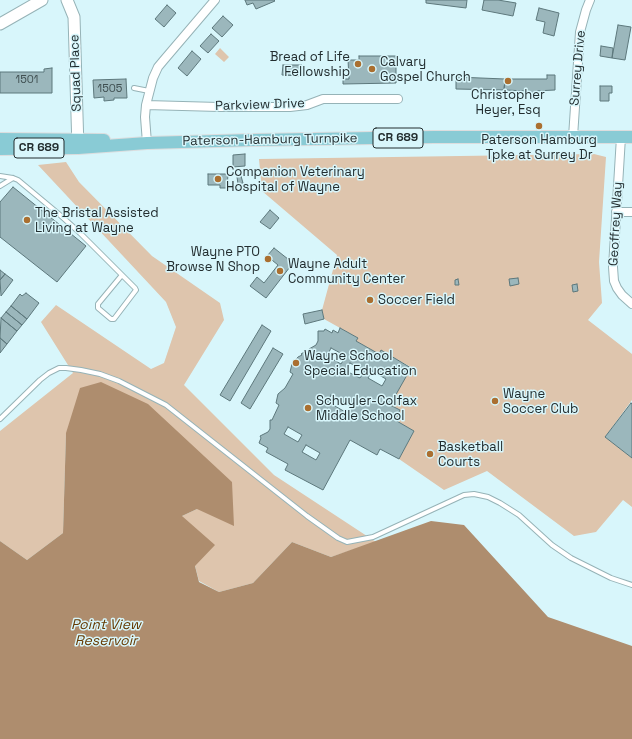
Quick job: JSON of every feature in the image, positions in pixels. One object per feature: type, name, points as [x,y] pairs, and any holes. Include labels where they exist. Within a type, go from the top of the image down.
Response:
[{"type":"main road","name":"Paterson-Hamburg Turnpike","points":[[0,139],[78,143],[147,143],[363,138],[626,137]]},
{"type":"main road","name":"Paterson-Hamburg Turnpike","points":[[0,149],[78,143]]},
{"type":"street","points":[[0,24],[42,0]]},
{"type":"street","name":"Squad Place","points":[[67,0],[74,17],[78,143]]},
{"type":"street","points":[[147,143],[145,117],[146,105],[154,78],[163,61],[215,0]]},
{"type":"street","name":"Surrey Drive","points":[[573,137],[580,32],[589,0]]},
{"type":"street","name":"Parkview Drive","points":[[146,105],[219,108],[290,107],[307,105],[323,99],[398,99]]},
{"type":"street","name":"Geoffrey Way","points":[[626,137],[616,212],[613,267],[614,281],[622,295],[632,304]]},
{"type":"street","points":[[616,212],[632,212]]},
{"type":"lane","points":[[134,88],[149,91]]},
{"type":"lane","points":[[0,176],[13,178],[39,197],[80,233],[122,275],[136,290],[114,319],[111,319],[98,308],[98,304],[122,275]]},
{"type":"lane","points":[[0,186],[13,178]]},
{"type":"lane","points":[[0,418],[40,380],[59,368],[81,370],[100,374],[119,381],[166,405],[307,516],[338,538],[347,542],[373,537],[464,495],[474,494],[488,497],[512,511],[552,545],[571,558],[611,578],[632,585]]},
{"type":"shaded area","points":[[220,48],[229,57],[224,62],[215,54]]},
{"type":"shaded area","points":[[594,154],[606,157],[599,262],[602,303],[588,320],[632,354],[632,400],[605,437],[632,458],[632,507],[623,500],[596,532],[574,536],[487,471],[444,490],[399,459],[414,431],[395,420],[400,410],[390,405],[411,367],[381,351],[379,354],[356,341],[358,338],[324,319],[322,310],[337,255],[262,191],[259,159]]},
{"type":"shaded area","points":[[66,162],[79,182],[152,256],[220,303],[224,320],[184,385],[274,475],[376,542],[331,557],[292,542],[253,583],[219,592],[199,581],[182,516],[197,509],[66,433],[63,533],[27,560],[0,541],[0,431],[73,373],[41,322],[56,305],[151,369],[164,363],[176,327],[166,302],[38,165]]},
{"type":"water","name":"Point View Reservoir","points":[[101,382],[148,404],[232,482],[234,526],[197,509],[182,516],[215,545],[195,566],[199,582],[219,592],[253,583],[292,542],[331,557],[431,521],[464,525],[548,617],[632,646],[632,739],[0,739],[0,541],[27,560],[63,533],[66,433],[80,388]]},
{"type":"building","points":[[245,0],[275,1],[256,9],[253,3],[247,5]]},
{"type":"building","points":[[426,0],[467,0],[466,8],[426,3]]},
{"type":"building","points":[[484,0],[498,0],[516,3],[513,16],[482,10]]},
{"type":"building","points":[[167,5],[176,13],[164,27],[155,19]]},
{"type":"building","points":[[539,8],[559,13],[554,36],[543,33],[545,22],[536,20]]},
{"type":"building","points":[[223,16],[233,25],[222,37],[212,28]]},
{"type":"building","points":[[618,25],[631,27],[625,60],[612,58]]},
{"type":"building","points":[[211,34],[219,41],[208,53],[200,46]]},
{"type":"building","points":[[601,46],[613,48],[612,58],[600,56]]},
{"type":"building","points":[[192,51],[201,59],[187,76],[178,68]]},
{"type":"building","name":"Calvary Gospel Church","points":[[359,56],[396,56],[396,83],[343,84],[343,79],[349,79],[348,60],[359,60]]},
{"type":"building","points":[[283,65],[302,65],[301,76],[282,75]]},
{"type":"building","points":[[52,68],[52,93],[0,93],[0,72],[44,72],[44,69]]},
{"type":"building","points":[[547,75],[555,75],[555,90],[535,91],[535,93],[528,93],[528,91],[504,90],[505,79],[547,79]]},
{"type":"building","points":[[456,77],[505,79],[504,90],[456,89]]},
{"type":"building","points":[[126,79],[127,98],[114,98],[114,100],[104,101],[104,97],[94,98],[93,80]]},
{"type":"building","points":[[600,86],[612,86],[612,93],[609,93],[609,101],[600,101]]},
{"type":"building","points":[[245,154],[245,166],[233,167],[233,155]]},
{"type":"building","name":"Companion Veterinary Hospital of Wayne","points":[[208,174],[228,174],[227,188],[220,188],[220,185],[208,185]]},
{"type":"building","points":[[241,176],[243,183],[238,184],[237,177]]},
{"type":"building","name":"The Bristal Assisted Living at Wayne","points":[[13,187],[86,246],[57,282],[0,237],[0,202]]},
{"type":"building","points":[[270,210],[279,218],[270,229],[260,222]]},
{"type":"building","name":"Wayne Adult Community Center","points":[[274,248],[293,263],[266,298],[250,286],[257,277],[264,283],[278,265],[267,256]]},
{"type":"building","points":[[0,270],[5,274],[0,280]]},
{"type":"building","points":[[5,274],[13,280],[1,296],[0,280]]},
{"type":"building","points":[[518,278],[519,284],[510,286],[509,279]]},
{"type":"building","points":[[458,279],[459,285],[455,285],[455,280]]},
{"type":"building","points":[[577,284],[578,291],[573,292],[572,285]]},
{"type":"building","points":[[26,293],[39,303],[27,319],[11,306],[20,294],[22,296]]},
{"type":"building","points":[[11,306],[27,319],[22,325],[6,312]]},
{"type":"building","points":[[322,310],[324,319],[305,324],[303,314]]},
{"type":"building","points":[[6,312],[22,325],[17,331],[1,318]]},
{"type":"building","points":[[1,318],[17,331],[7,344],[0,338]]},
{"type":"building","points":[[262,325],[271,331],[230,401],[220,395]]},
{"type":"building","name":"Schuyler-Colfax Middle School","points":[[340,328],[358,338],[356,341],[379,354],[381,350],[411,368],[390,405],[400,410],[395,420],[414,431],[399,459],[380,449],[377,455],[350,440],[323,490],[285,470],[288,464],[266,452],[268,448],[259,443],[261,438],[260,436],[268,432],[270,429],[270,420],[272,420],[279,405],[276,403],[278,394],[285,388],[293,374],[290,372],[292,364],[302,355],[301,354],[306,351],[307,353],[310,351],[309,349],[316,345],[318,341],[318,331],[324,331],[325,329],[332,333],[333,330],[338,333]],"holes":[[[331,348],[346,356],[341,364],[327,356]],[[350,363],[364,371],[360,378],[346,371]],[[372,371],[386,379],[382,386],[368,378]],[[331,395],[350,406],[347,413],[328,402]],[[288,427],[302,435],[298,442],[284,434]],[[306,445],[320,453],[316,460],[302,452]]]},
{"type":"building","points":[[0,338],[7,344],[0,353]]},
{"type":"building","points":[[273,348],[283,354],[250,409],[241,403]]},
{"type":"building","points":[[631,403],[632,404],[632,458],[605,437]]},
{"type":"place","name":"Bread of Life Fellowship","points":[[358,64]]},
{"type":"place","name":"Calvary Gospel Church","points":[[372,69]]},
{"type":"place","name":"Christopher Heyer, Esq","points":[[508,81]]},
{"type":"place","name":"Paterson Hamburg Tpke at Surrey Dr","points":[[539,126]]},
{"type":"place","name":"Companion Veterinary Hospital of Wayne","points":[[218,179]]},
{"type":"place","name":"The Bristal Assisted Living at Wayne","points":[[27,220]]},
{"type":"place","name":"Wayne PTO Browse N Shop","points":[[268,259]]},
{"type":"place","name":"Wayne Adult Community Center","points":[[280,271]]},
{"type":"place","name":"Soccer Field","points":[[370,300]]},
{"type":"place","name":"Wayne School Special Education","points":[[296,363]]},
{"type":"place","name":"Wayne Soccer Club","points":[[495,401]]},
{"type":"place","name":"Schuyler-Colfax Middle School","points":[[308,408]]},
{"type":"place","name":"Basketball Courts","points":[[430,454]]}]
